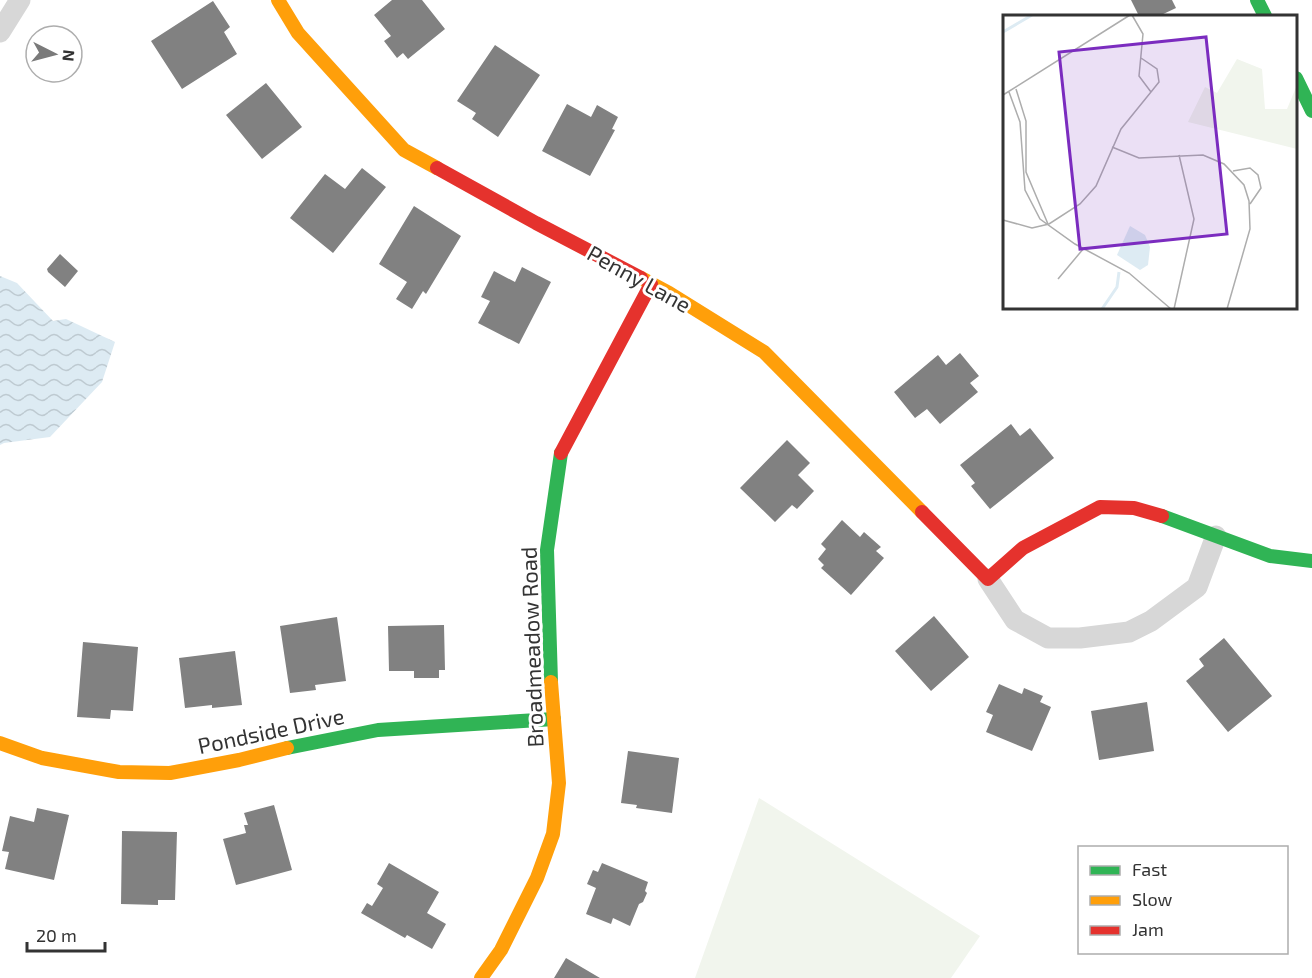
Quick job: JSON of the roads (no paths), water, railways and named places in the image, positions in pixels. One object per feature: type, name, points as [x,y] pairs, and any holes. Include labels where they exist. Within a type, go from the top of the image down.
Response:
[{"type":"street","points":[[1,27],[20,0]]},
{"type":"street","name":"Penny Lane","points":[[278,0],[298,33],[404,150],[669,293],[764,352],[988,579],[1015,620],[1048,638],[1080,638],[1129,633],[1151,621],[1197,587],[1216,536]]},
{"type":"street","points":[[1257,0],[1264,15]]},
{"type":"street","points":[[1297,80],[1312,111]]},
{"type":"street","name":"Broadmeadow Road","points":[[481,978],[501,950],[537,878],[553,834],[559,783],[551,677],[547,550],[561,451],[651,284]]},
{"type":"street","points":[[988,579],[1023,548],[1100,507],[1134,508],[1166,517],[1270,556],[1312,561]]},
{"type":"street","name":"Pondside Drive","points":[[0,743],[42,758],[119,772],[170,774],[378,730],[554,719]]},
{"type":"water","points":[[0,276],[17,283],[53,321],[66,319],[115,342],[102,382],[50,437],[0,445]]}]
